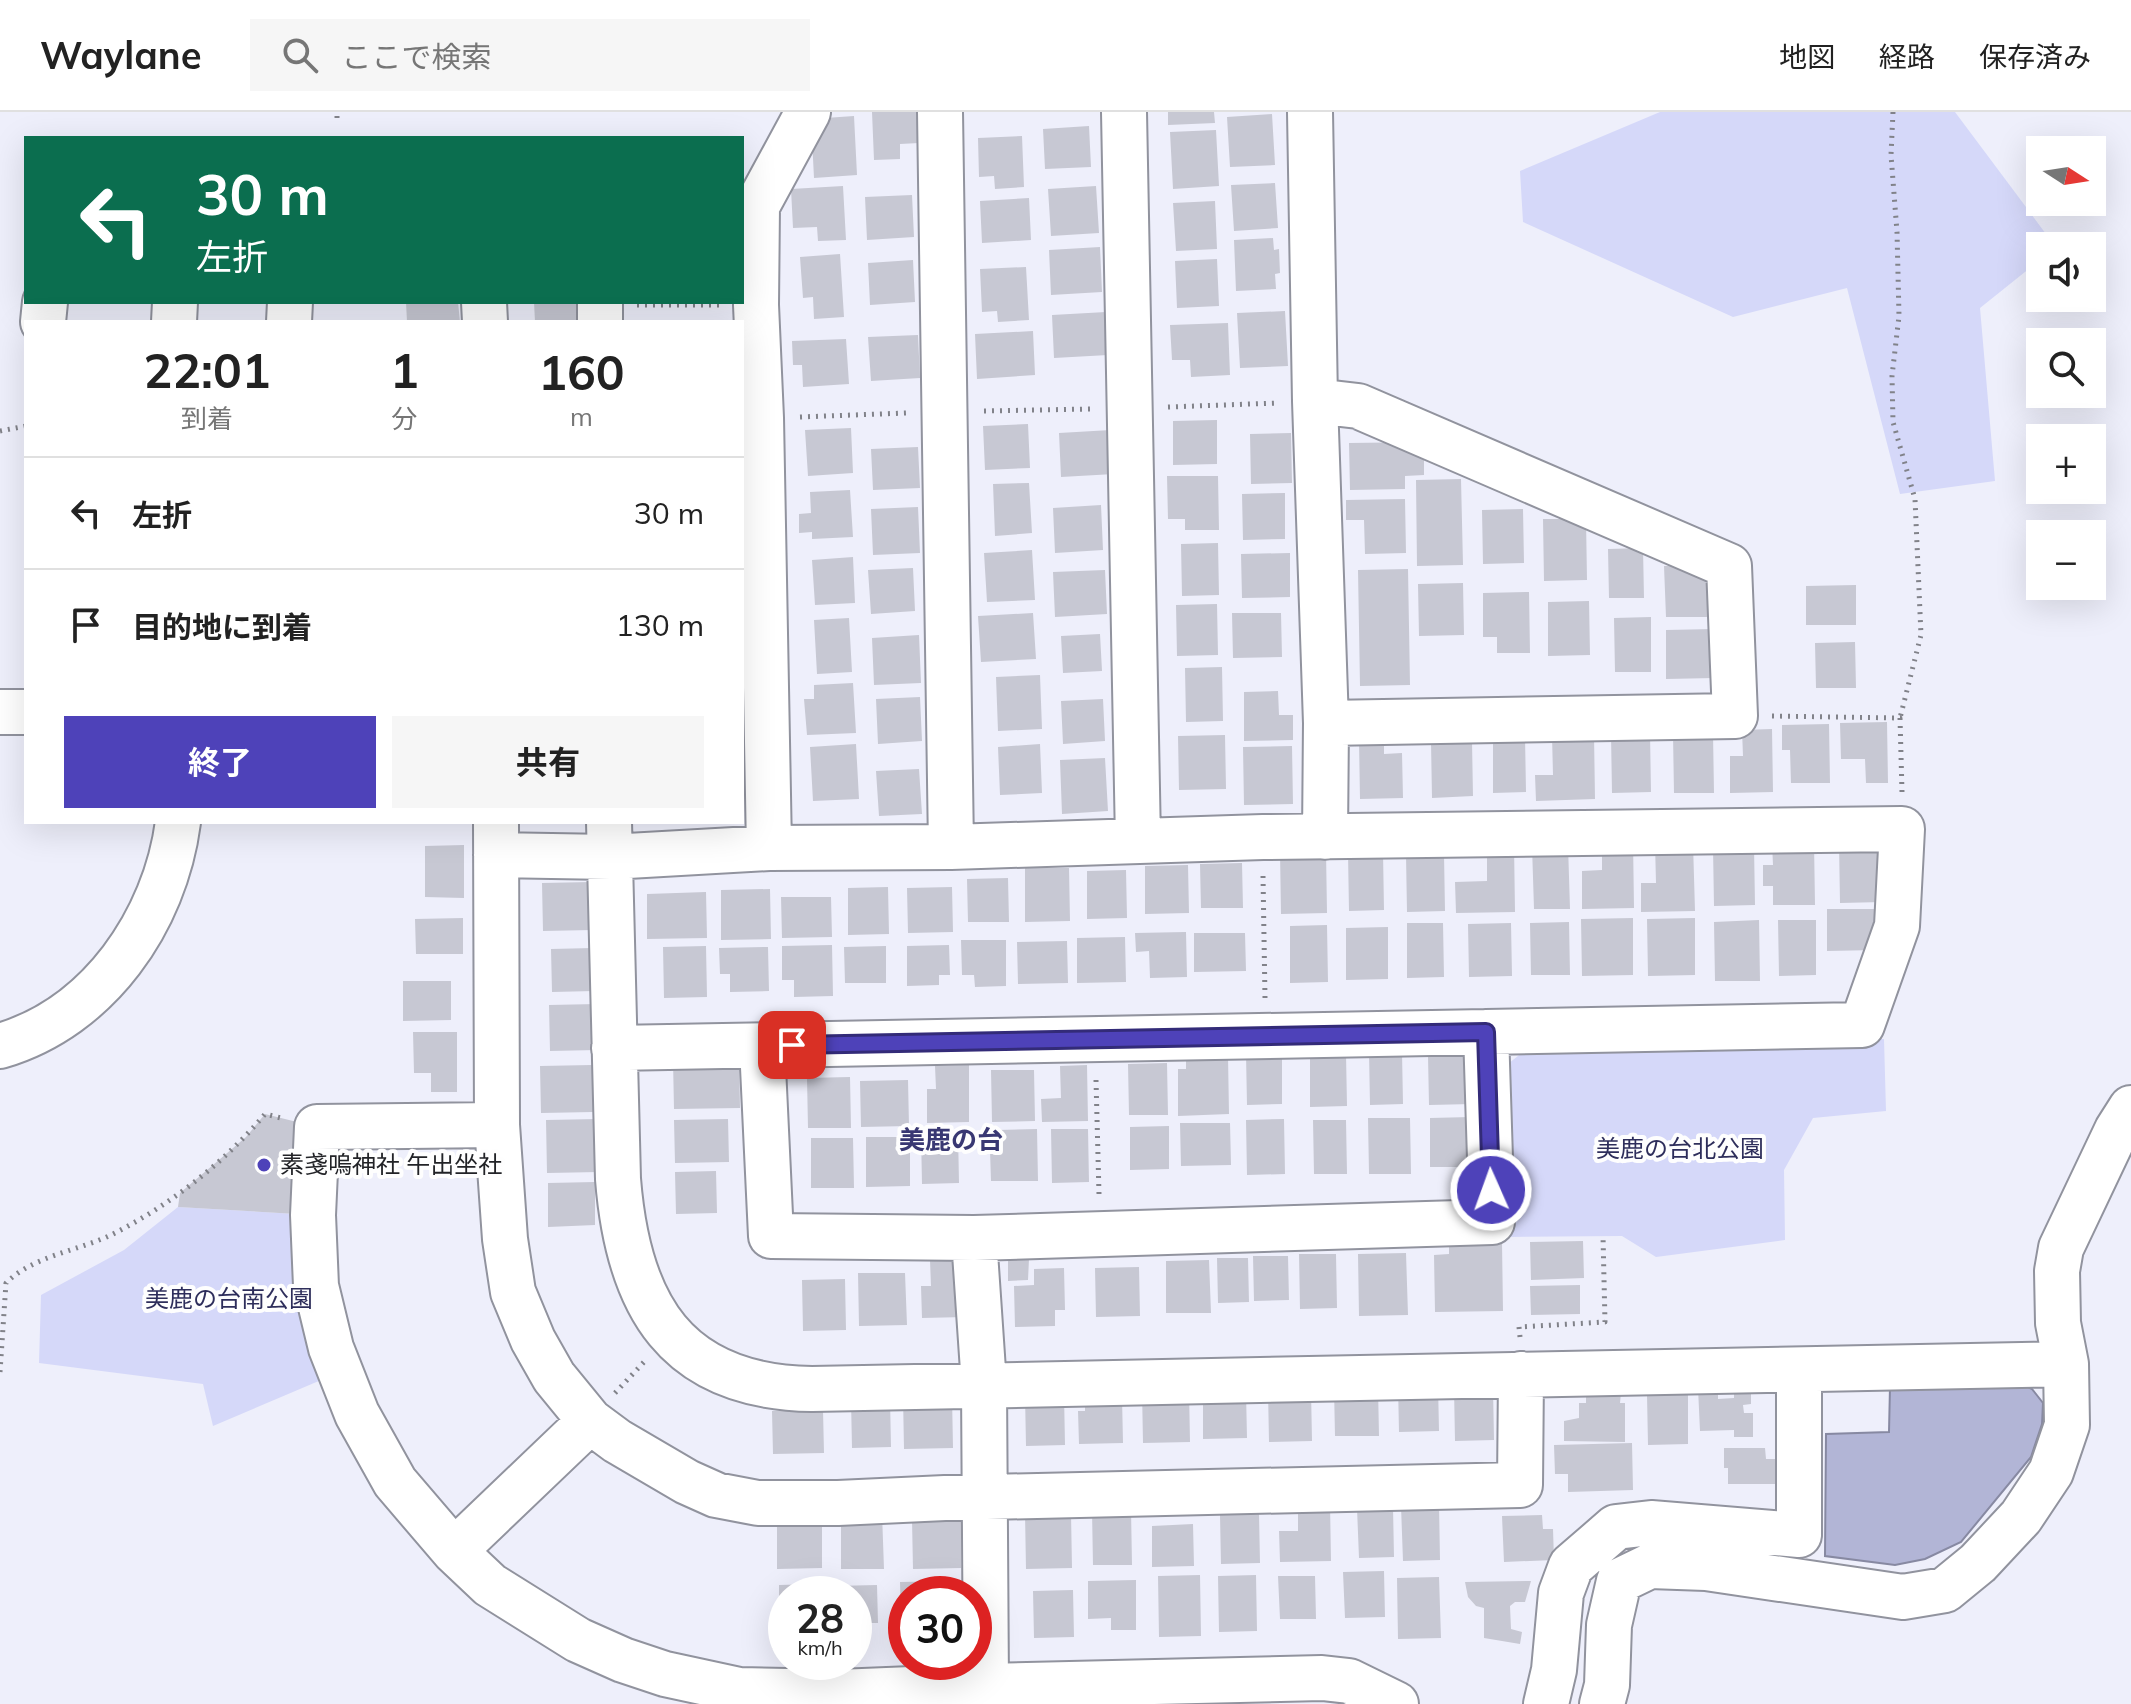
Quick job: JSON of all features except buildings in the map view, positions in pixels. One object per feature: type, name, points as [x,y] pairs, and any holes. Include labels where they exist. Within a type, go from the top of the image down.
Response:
[{"type":"street","points":[[769,848],[756,305],[757,206],[808,112]]},
{"type":"street","points":[[940,112],[951,847]]},
{"type":"street","points":[[1124,112],[1138,841]]},
{"type":"street","points":[[1310,112],[1315,401],[1326,723],[1325,837]]},
{"type":"street","points":[[1315,401],[1358,406],[1729,566],[1735,716],[1326,723]]},
{"type":"street","points":[[0,712],[24,712]]},
{"type":"street","points":[[0,1046],[54,1023],[108,977],[136,941],[159,898],[178,824]]},
{"type":"street","points":[[614,1048],[1862,1025],[1897,926],[1902,829],[1263,837],[951,847],[769,848],[496,838],[497,1125],[505,1239],[513,1292],[533,1340],[554,1377],[590,1421],[630,1449],[687,1482],[716,1495],[758,1503],[1520,1485],[1521,1374]]},
{"type":"street","points":[[609,840],[621,1211],[635,1273],[651,1311],[669,1335],[701,1360],[750,1382],[781,1389],[2066,1364]]},
{"type":"street","points":[[762,1046],[771,1236],[974,1238],[1492,1222],[1486,1032]]},
{"type":"street","points":[[1602,1704],[1607,1685],[1609,1625],[1619,1581],[1650,1566],[1706,1568],[1903,1597],[1945,1590],[1978,1563],[2021,1517],[2051,1472],[2067,1425],[2066,1364],[2058,1323],[2057,1271],[2061,1248],[2117,1130],[2131,1108]]},
{"type":"street","points":[[497,1125],[317,1127],[313,1215],[316,1286],[331,1348],[357,1414],[395,1482],[454,1551],[490,1585],[578,1640],[623,1660],[665,1674],[739,1690],[838,1692],[1322,1678],[1349,1681],[1396,1704]]},
{"type":"street","points":[[974,1238],[984,1385],[986,1686]]},
{"type":"street","points":[[1546,1704],[1554,1670],[1561,1593],[1571,1566],[1616,1527],[1651,1523],[1799,1535],[1799,1370]]},
{"type":"street","points":[[454,1551],[590,1421]]},
{"type":"path","points":[[1893,112],[1891,155],[1899,316],[1892,376],[1893,422],[1915,499],[1921,635],[1900,718],[1902,829]]},
{"type":"path","points":[[610,310],[756,305]]},
{"type":"path","points":[[761,418],[1315,401]]},
{"type":"path","points":[[0,431],[24,426]]},
{"type":"path","points":[[1735,716],[1900,718]]},
{"type":"path","points":[[1263,837],[1266,1035]]},
{"type":"path","points":[[1095,1039],[1101,1235]]},
{"type":"path","points":[[0,1372],[6,1283],[18,1271],[111,1234],[180,1193],[246,1137],[265,1114],[317,1127]]},
{"type":"path","points":[[1521,1374],[1519,1327],[1605,1322],[1603,1236]]},
{"type":"path","points":[[590,1421],[669,1335]]},
{"type":"green space","points":[[1660,112],[1955,112],[2026,207],[2026,216],[2033,216],[2045,232],[2026,232],[2026,271],[1980,308],[1995,481],[1900,494],[1847,288],[1733,317],[1523,222],[1520,171]]},
{"type":"green space","name":"美鹿の台北公園","points":[[1884,1039],[1886,1111],[1813,1118],[1784,1170],[1785,1240],[1656,1257],[1622,1236],[1508,1237],[1508,1064],[1529,1047]]},
{"type":"green space","name":"美鹿の台南公園","points":[[178,1207],[313,1215],[340,1372],[213,1426],[203,1384],[39,1363],[41,1295],[124,1250]]},
{"type":"shaded area","points":[[2016,1381],[2032,1389],[2043,1403],[2042,1424],[2031,1457],[1961,1542],[1925,1559],[1895,1565],[1825,1556],[1826,1434],[1889,1432],[1890,1387]]},
{"type":"place","name":"素戔嗚神社 午出坐社","points":[[264,1165]]},
{"type":"district","name":"美鹿の台","points":[[951,1140]]},
{"type":"route","points":[[792,1045],[1486,1032],[1491,1190]]}]
